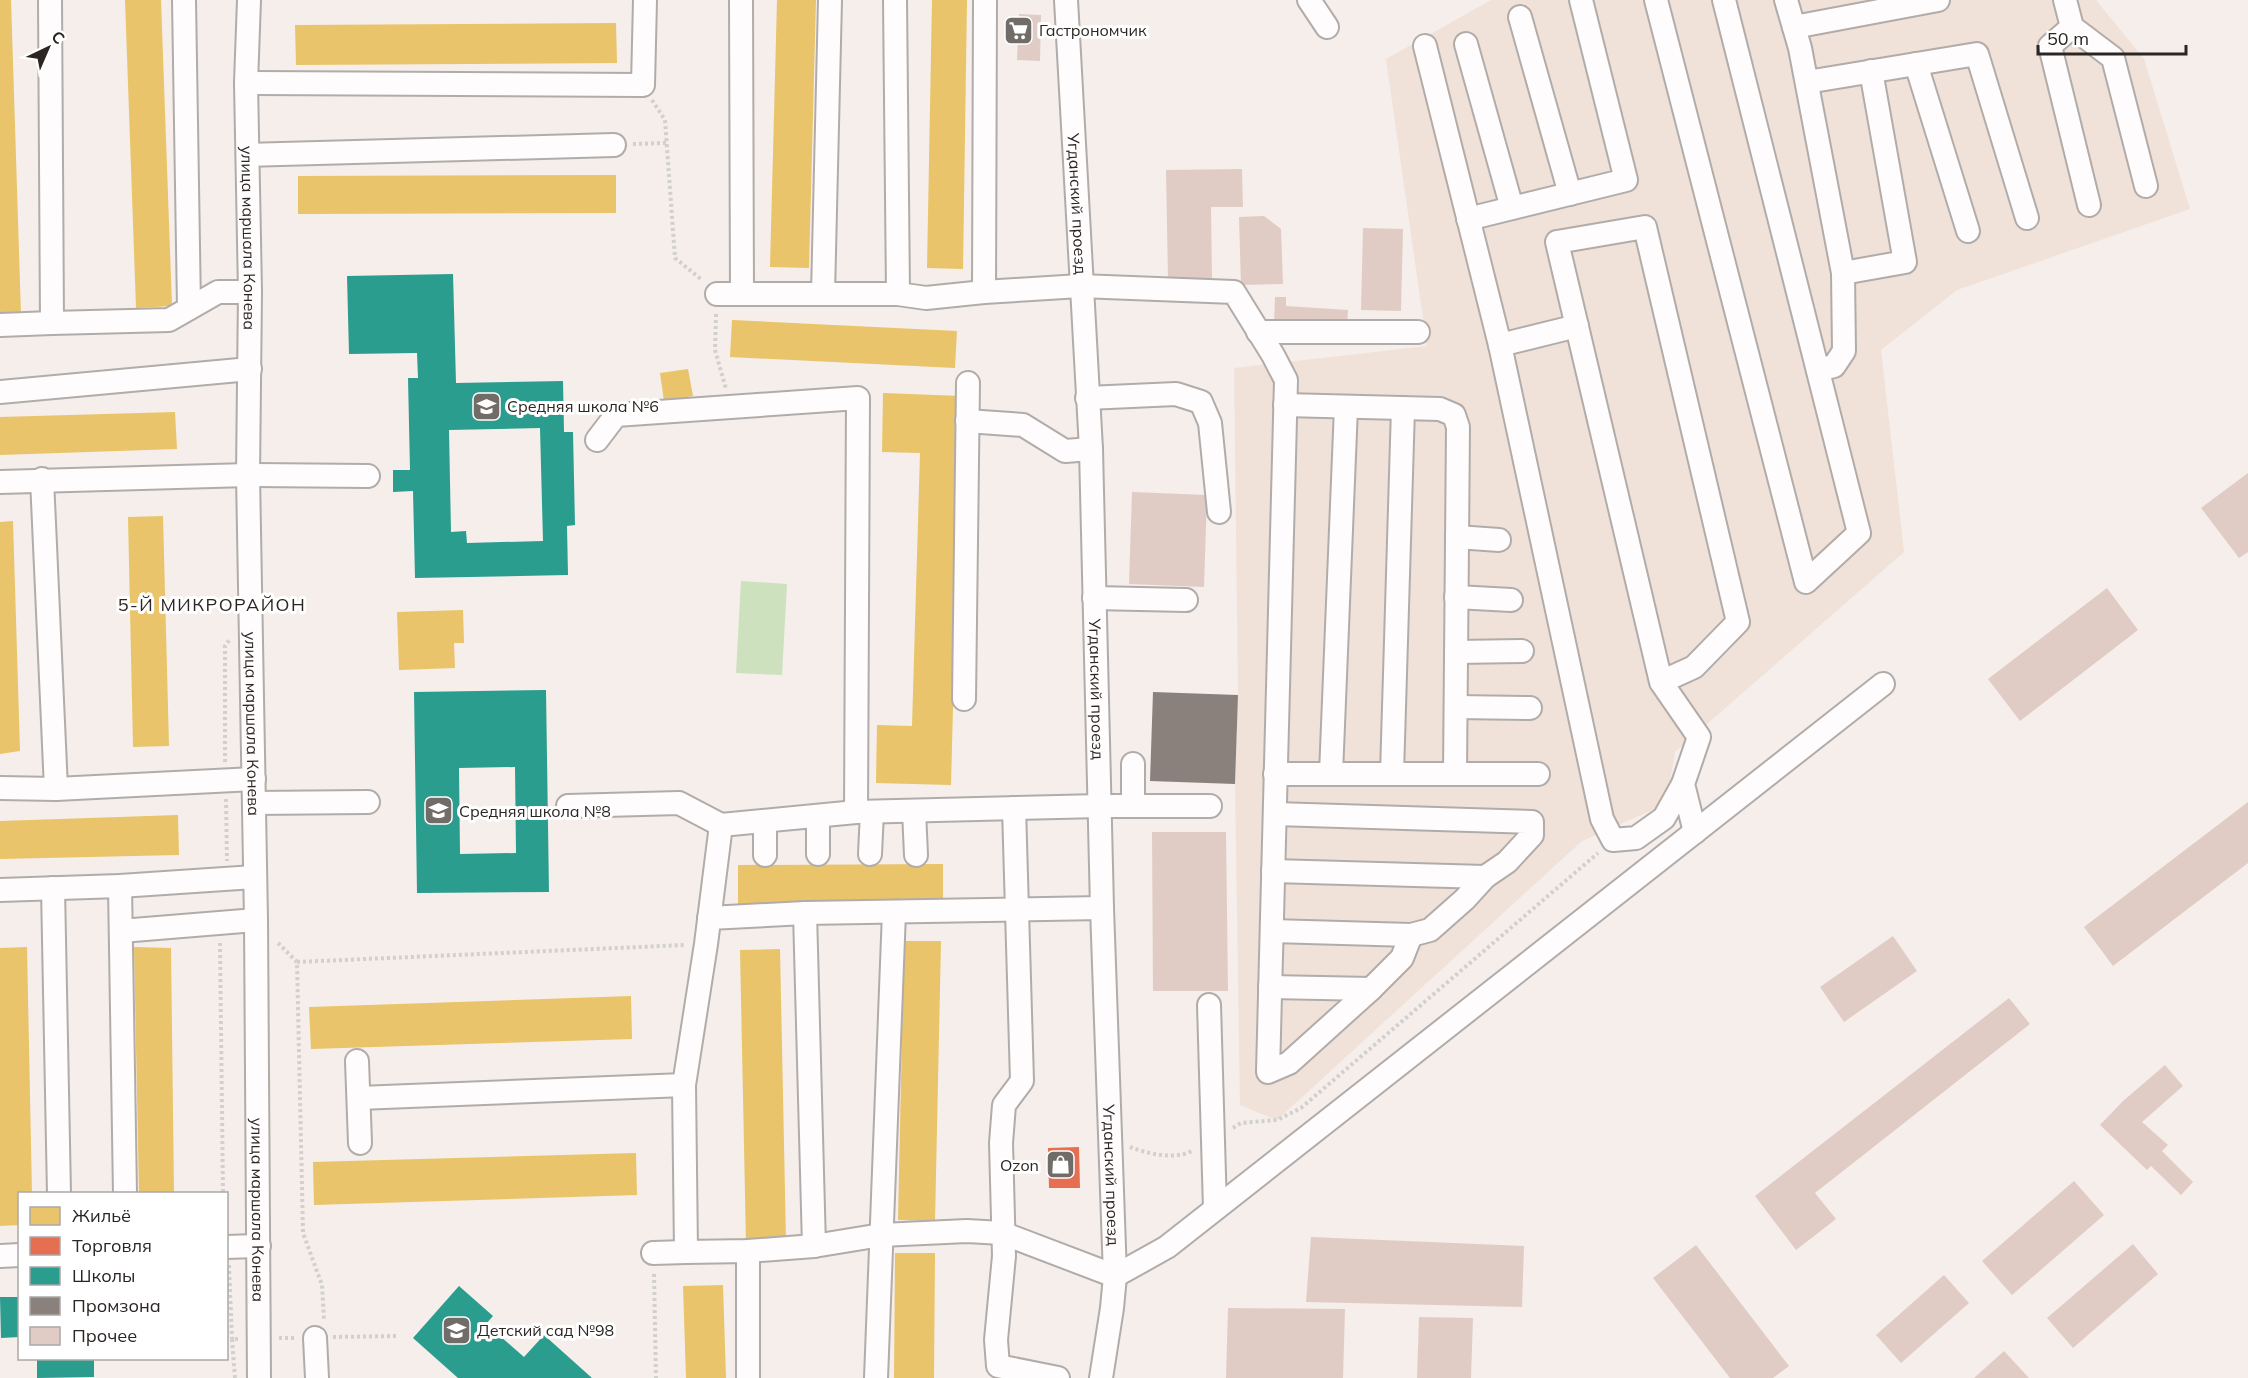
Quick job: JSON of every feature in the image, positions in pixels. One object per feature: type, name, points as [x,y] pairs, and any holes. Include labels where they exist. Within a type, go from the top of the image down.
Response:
[{"type":"street","points":[[50,0],[52,323]]},
{"type":"street","points":[[184,0],[189,308]]},
{"type":"street","name":"улица маршала Конева","points":[[249,0],[246,83],[250,292],[248,475],[254,779],[260,1378]]},
{"type":"street","points":[[246,83],[643,85],[645,0]]},
{"type":"street","points":[[741,0],[742,294]]},
{"type":"street","points":[[823,294],[830,0]]},
{"type":"street","points":[[895,0],[898,294]]},
{"type":"street","points":[[984,292],[985,0]]},
{"type":"street","name":"Угданский проезд","points":[[1066,0],[1080,286],[1091,449],[1102,908],[1115,1276],[1101,1378]]},
{"type":"street","points":[[1309,0],[1327,27]]},
{"type":"street","points":[[1468,219],[1626,180],[1581,0]]},
{"type":"street","points":[[1656,0],[1806,582],[1859,533],[1724,0]]},
{"type":"street","points":[[1786,0],[1807,82],[1843,273],[1844,351],[1834,366],[1818,370]]},
{"type":"street","points":[[1794,27],[1938,0]]},
{"type":"street","points":[[2065,0],[2072,27],[2113,58],[2146,186]]},
{"type":"street","points":[[1520,17],[1570,194]]},
{"type":"street","points":[[2072,27],[2050,46],[2089,205]]},
{"type":"street","points":[[1466,44],[1512,208]]},
{"type":"street","points":[[1425,46],[1500,345],[1602,819],[1613,840],[1636,838],[1664,818],[1683,784],[1699,737],[1661,682],[1557,242],[1645,227],[1738,622],[1694,667],[1661,682]]},
{"type":"street","points":[[1807,82],[1977,54],[2027,218]]},
{"type":"street","points":[[1916,64],[1968,231]]},
{"type":"street","points":[[1843,273],[1905,262],[1870,71]]},
{"type":"street","points":[[248,155],[615,145]]},
{"type":"street","points":[[717,294],[898,294],[926,298],[1080,286],[1234,292],[1286,380],[1268,1072],[1289,1063],[1371,989],[1402,958],[1411,935]]},
{"type":"street","points":[[0,325],[169,320],[219,292],[250,292]]},
{"type":"street","points":[[1500,345],[1577,326]]},
{"type":"street","points":[[1258,332],[1418,332]]},
{"type":"street","points":[[0,392],[250,369]]},
{"type":"street","points":[[964,699],[968,383]]},
{"type":"street","points":[[1088,398],[1176,394],[1201,402],[1210,423],[1220,512]]},
{"type":"street","points":[[597,440],[616,415],[858,398],[864,812],[870,854]]},
{"type":"street","points":[[1285,405],[1440,409],[1454,415],[1458,428],[1455,774]]},
{"type":"street","points":[[1331,774],[1346,406]]},
{"type":"street","points":[[1392,774],[1403,408]]},
{"type":"street","points":[[968,422],[1023,425],[1065,451],[1091,449]]},
{"type":"street","points":[[0,482],[42,479],[248,475],[368,476]]},
{"type":"street","points":[[42,479],[56,789]]},
{"type":"street","points":[[1457,537],[1499,540]]},
{"type":"street","points":[[1094,597],[1186,600]]},
{"type":"street","points":[[1456,597],[1511,600]]},
{"type":"street","points":[[1456,652],[1522,651]]},
{"type":"street","points":[[653,1253],[748,1251],[814,1246],[881,1235],[967,1231],[1002,1233],[1115,1276],[1167,1247],[1883,684]]},
{"type":"street","points":[[1456,707],[1530,708]]},
{"type":"street","points":[[1133,764],[1133,806]]},
{"type":"street","points":[[1275,774],[1538,774]]},
{"type":"street","points":[[0,788],[56,789],[254,779]]},
{"type":"street","points":[[1683,784],[1695,832]]},
{"type":"street","points":[[254,803],[368,801]]},
{"type":"street","points":[[568,806],[679,803],[722,825],[864,812],[1100,806],[1210,806]]},
{"type":"street","points":[[1014,808],[1022,1081],[1004,1105],[1001,1143],[1004,1256],[996,1340],[998,1372],[1058,1378]]},
{"type":"street","points":[[914,811],[916,855]]},
{"type":"street","points":[[1272,932],[1411,935],[1430,930],[1465,900],[1485,877],[1507,862],[1532,835],[1532,822],[1275,814]]},
{"type":"street","points":[[818,816],[818,854]]},
{"type":"street","points":[[765,821],[765,855]]},
{"type":"street","points":[[686,1252],[684,1085],[722,825]]},
{"type":"street","points":[[1273,871],[1485,877]]},
{"type":"street","points":[[0,890],[120,886],[254,877]]},
{"type":"street","points":[[120,886],[125,1192]]},
{"type":"street","points":[[53,888],[59,1192]]},
{"type":"street","points":[[709,918],[805,913],[1102,908]]},
{"type":"street","points":[[876,1378],[894,912]]},
{"type":"street","points":[[805,913],[814,1246]]},
{"type":"street","points":[[120,931],[256,931]]},
{"type":"street","points":[[1270,987],[1371,989]]},
{"type":"street","points":[[1209,1005],[1215,1209]]},
{"type":"street","points":[[357,1060],[360,1143]]},
{"type":"street","points":[[359,1098],[684,1085]]},
{"type":"street","points":[[228,1247],[260,1246]]},
{"type":"street","points":[[748,1251],[748,1378]]},
{"type":"street","points":[[0,1256],[18,1254]]},
{"type":"street","points":[[317,1378],[320,1332]]},
{"type":"path","points":[[643,85],[665,120],[675,258],[717,294],[715,351],[731,406]]},
{"type":"path","points":[[615,145],[666,143]]},
{"type":"path","points":[[1110,1139],[1143,1152],[1181,1156],[1213,1141],[1241,1123],[1277,1120],[1301,1108],[1613,840]]},
{"type":"path","points":[[223,1192],[220,943],[256,931],[276,942],[297,962],[303,1233],[322,1286],[320,1332]]},
{"type":"path","points":[[297,962],[706,944]]},
{"type":"path","points":[[228,1247],[232,1339]]},
{"type":"path","points":[[653,1253],[656,1378]]},
{"type":"shaded area","points":[[1491,0],[2096,0],[2144,59],[2190,209],[1957,290],[1881,350],[1904,552],[1675,752],[1666,804],[1582,841],[1277,1120],[1240,1105],[1235,784],[1238,695],[1234,368],[1427,346],[1386,59]]},
{"type":"green space","points":[[741,581],[787,584],[782,675],[736,673]]},
{"type":"building: Жильё","points":[[0,0],[11,0],[21,315],[0,315]]},
{"type":"building: Жильё","points":[[125,0],[161,0],[172,306],[136,308]]},
{"type":"building: Жильё","points":[[777,0],[816,0],[809,268],[770,267]]},
{"type":"building: Жильё","points":[[932,0],[967,0],[963,269],[927,268]]},
{"type":"building: Жильё","points":[[616,23],[617,63],[296,65],[295,25]]},
{"type":"building: Жильё","points":[[616,175],[616,213],[298,214],[298,176]]},
{"type":"building: Жильё","points":[[732,320],[957,331],[955,368],[730,357]]},
{"type":"building: Жильё","points":[[688,369],[693,396],[664,401],[660,373]]},
{"type":"building: Жильё","points":[[883,393],[961,396],[951,785],[876,783],[877,725],[912,726],[920,453],[882,452]]},
{"type":"building: Жильё","points":[[175,412],[177,449],[0,455],[0,417]]},
{"type":"building: Жильё","points":[[163,516],[169,746],[133,747],[128,517]]},
{"type":"building: Жильё","points":[[13,521],[20,751],[0,754],[0,522]]},
{"type":"building: Жильё","points":[[463,610],[464,643],[454,643],[455,668],[399,670],[397,612]]},
{"type":"building: Жильё","points":[[178,815],[179,855],[0,859],[0,821]]},
{"type":"building: Жильё","points":[[943,864],[943,903],[738,904],[738,865]]},
{"type":"building: Жильё","points":[[904,941],[941,941],[935,1221],[898,1220]]},
{"type":"building: Жильё","points":[[27,947],[32,1192],[18,1192],[18,1225],[0,1226],[0,948]]},
{"type":"building: Жильё","points":[[134,947],[171,948],[174,1192],[139,1192]]},
{"type":"building: Жильё","points":[[780,949],[786,1242],[746,1243],[740,950]]},
{"type":"building: Жильё","points":[[631,996],[632,1039],[311,1049],[309,1007]]},
{"type":"building: Жильё","points":[[636,1153],[637,1195],[314,1205],[313,1162]]},
{"type":"building: Жильё","points":[[895,1253],[935,1253],[934,1378],[894,1378]]},
{"type":"building: Жильё","points":[[723,1285],[726,1378],[686,1378],[683,1286]]},
{"type":"building: Торговля","points":[[1079,1147],[1080,1188],[1049,1188],[1048,1148]]},
{"type":"building: Школы","name":"Средняя школа №6","points":[[453,274],[456,383],[563,381],[564,432],[573,432],[575,525],[567,526],[568,575],[415,578],[413,491],[393,492],[393,470],[410,470],[408,378],[418,378],[417,353],[349,354],[347,276]],"holes":[[[540,428],[543,541],[467,543],[466,531],[451,532],[449,430]]]},
{"type":"building: Школы","name":"Средняя школа №8","points":[[546,690],[549,892],[417,893],[414,692]],"holes":[[[515,767],[516,853],[460,854],[459,768]]]},
{"type":"building: Школы","name":"Детский сад №98","points":[[459,1286],[493,1316],[486,1324],[524,1357],[544,1335],[592,1378],[458,1378],[413,1338]]},
{"type":"building: Школы","points":[[0,1297],[18,1297],[18,1337],[1,1338]]},
{"type":"building: Школы","points":[[37,1360],[94,1360],[94,1377],[37,1378]]},
{"type":"building: Промзона","points":[[1153,692],[1238,695],[1235,784],[1150,781]]},
{"type":"building: Прочее","points":[[1019,14],[1041,15],[1040,61],[1017,60]]},
{"type":"building: Прочее","points":[[1242,169],[1243,207],[1211,207],[1212,278],[1168,279],[1166,170]]},
{"type":"building: Прочее","points":[[1264,216],[1281,229],[1283,284],[1241,285],[1239,217]]},
{"type":"building: Прочее","points":[[1363,228],[1403,229],[1401,311],[1361,310]]},
{"type":"building: Прочее","points":[[1275,297],[1286,297],[1286,306],[1348,310],[1347,329],[1274,325]]},
{"type":"building: Прочее","points":[[2248,473],[2248,552],[2239,558],[2201,508]]},
{"type":"building: Прочее","points":[[1132,492],[1207,495],[1204,587],[1129,584]]},
{"type":"building: Прочее","points":[[2107,588],[2138,630],[2020,721],[1988,679]]},
{"type":"building: Прочее","points":[[2248,802],[2248,863],[2113,966],[2084,927]]},
{"type":"building: Прочее","points":[[1152,832],[1226,832],[1228,991],[1153,991]]},
{"type":"building: Прочее","points":[[1893,936],[1917,971],[1844,1022],[1820,987]]},
{"type":"building: Прочее","points":[[2009,998],[2030,1024],[1815,1193],[1836,1219],[1796,1250],[1755,1196]]},
{"type":"building: Прочее","points":[[2165,1065],[2183,1086],[2142,1122],[2168,1145],[2162,1151],[2193,1182],[2181,1195],[2151,1166],[2147,1170],[2100,1125],[2123,1101]]},
{"type":"building: Прочее","points":[[2074,1181],[2104,1215],[2012,1295],[1982,1261]]},
{"type":"building: Прочее","points":[[1311,1237],[1524,1246],[1522,1307],[1306,1302]]},
{"type":"building: Прочее","points":[[2133,1244],[2158,1274],[2073,1348],[2047,1318]]},
{"type":"building: Прочее","points":[[1696,1245],[1789,1366],[1773,1378],[1730,1378],[1653,1278]]},
{"type":"building: Прочее","points":[[1944,1275],[1969,1303],[1901,1363],[1876,1335]]},
{"type":"building: Прочее","points":[[1228,1308],[1345,1309],[1343,1378],[1226,1378]]},
{"type":"building: Прочее","points":[[1419,1317],[1473,1318],[1471,1378],[1417,1378]]},
{"type":"building: Прочее","points":[[2004,1351],[2029,1378],[1974,1378]]},
{"type":"place","name":"Гастрономчик","points":[[1018,30]]},
{"type":"place","name":"Средняя школа №6","points":[[486,406]]},
{"type":"place","name":"Средняя школа №8","points":[[438,811]]},
{"type":"place","name":"Ozon","points":[[1060,1165]]},
{"type":"place","name":"Детский сад №98","points":[[456,1330]]},
{"type":"district","name":"5-Й МИКРОРАЙОН","points":[[212,605]]}]
